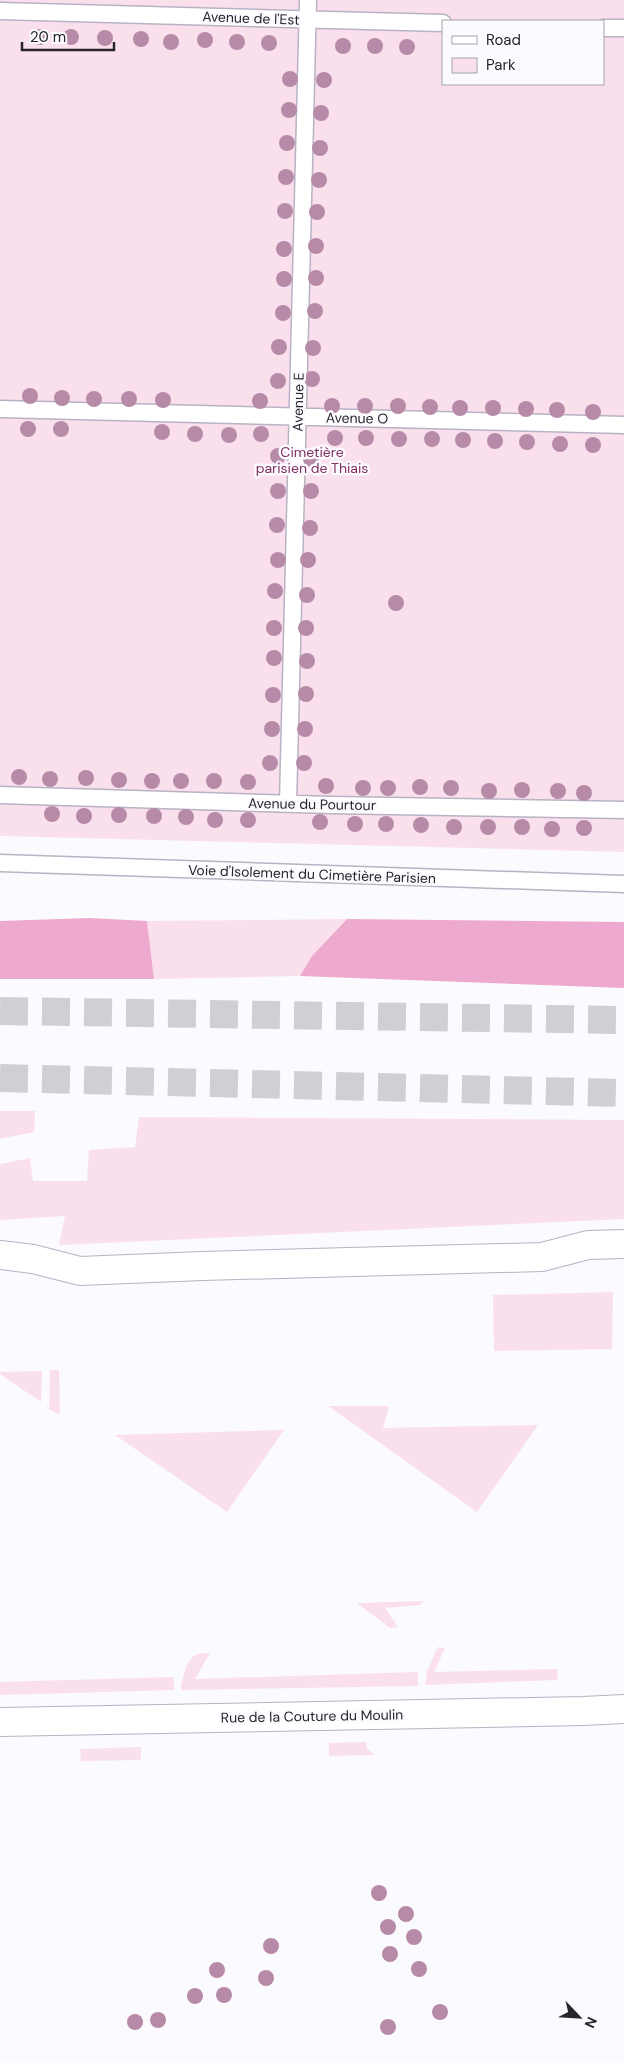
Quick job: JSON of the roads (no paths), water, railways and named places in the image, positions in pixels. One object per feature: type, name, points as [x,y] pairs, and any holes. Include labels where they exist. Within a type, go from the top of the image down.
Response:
[{"type":"street","points":[[0,1255],[33,1259],[80,1271],[542,1257],[588,1245],[624,1244]]},
{"type":"street","name":"Rue de la Couture du Moulin","points":[[0,1722],[583,1711],[624,1708]]},
{"type":"lane","name":"Avenue E","points":[[288,803],[308,0]]},
{"type":"lane","name":"Avenue de l'Est","points":[[0,11],[442,23]]},
{"type":"lane","points":[[604,28],[624,28]]},
{"type":"lane","name":"Avenue O","points":[[0,409],[624,425]]},
{"type":"lane","name":"Avenue du Pourtour","points":[[0,795],[624,810]]},
{"type":"lane","name":"Voie d'Isolement du Cimetière Parisien","points":[[0,863],[624,884]]},
{"type":"tunnel","points":[[0,1011],[624,1020]]},
{"type":"tunnel","points":[[0,1078],[624,1093]]},
{"type":"park label","name":"Cimetière parisien de Thiais","points":[[312,460]]}]
